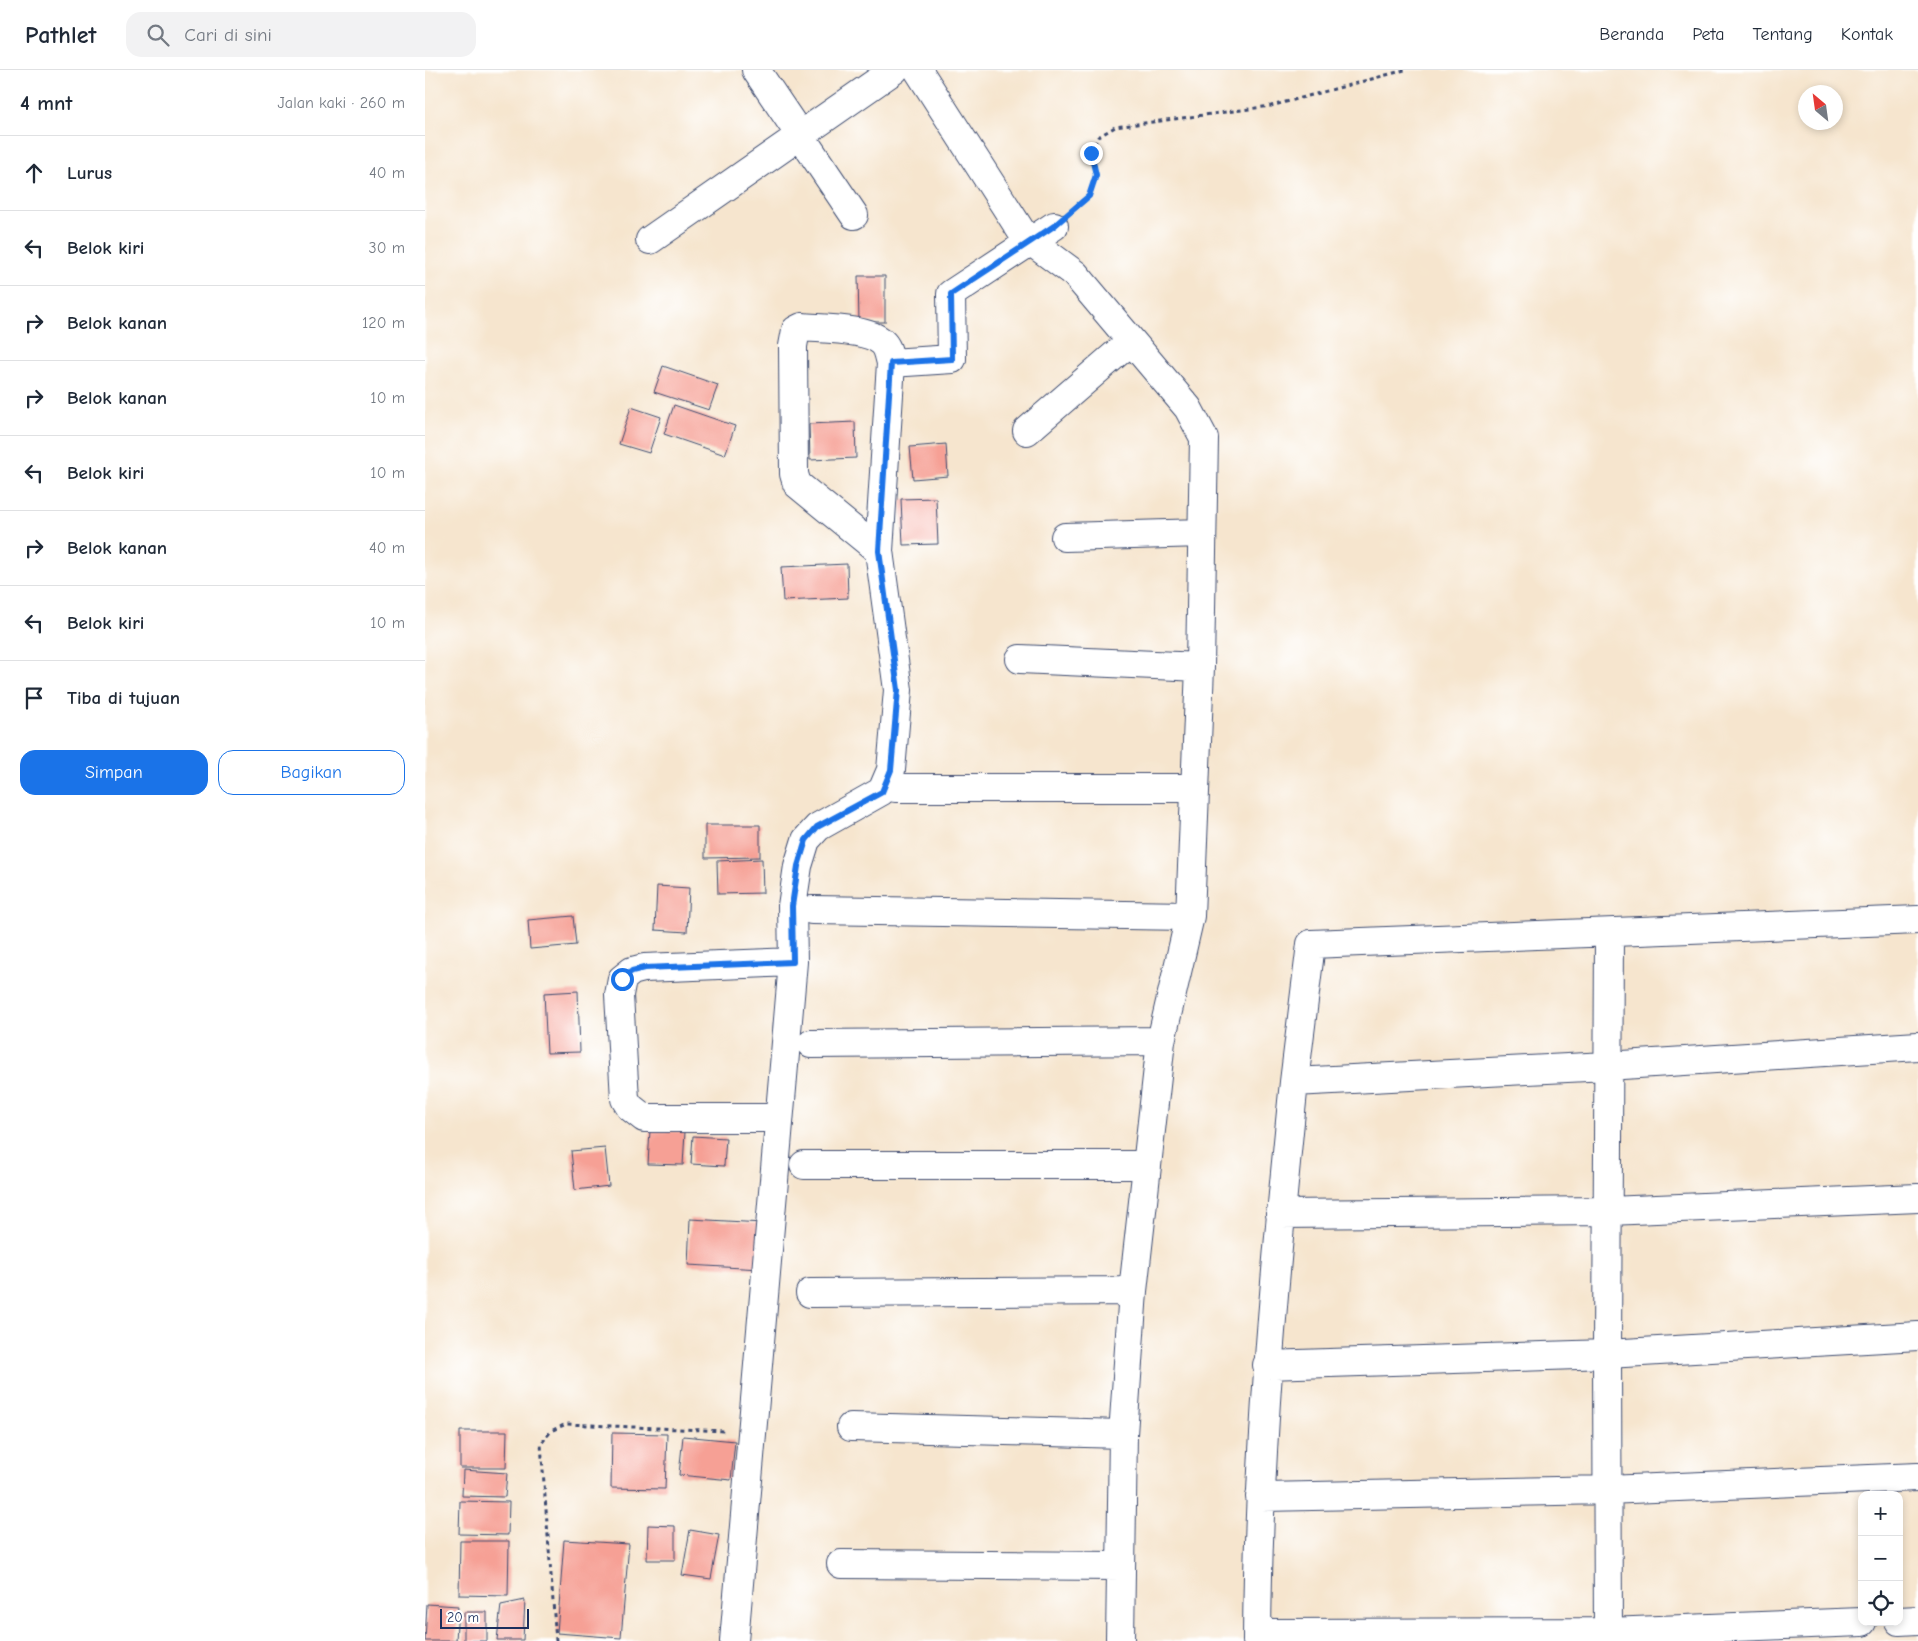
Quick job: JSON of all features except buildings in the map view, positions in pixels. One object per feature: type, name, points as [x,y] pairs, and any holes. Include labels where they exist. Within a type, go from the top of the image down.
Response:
[{"type":"street","points":[[756,70],[854,215]]},
{"type":"street","points":[[650,240],[894,70]]},
{"type":"street","points":[[918,70],[1025,238],[1075,274],[1188,408],[1205,438],[1200,667],[1190,916],[1161,1040],[1133,1291],[1123,1434],[1120,1641]]},
{"type":"street","points":[[891,363],[952,359],[951,294],[1054,226]]},
{"type":"street","points":[[734,1641],[793,962],[792,906],[798,866],[806,840],[817,827],[882,792],[891,770],[898,690],[879,551],[891,363],[886,346],[881,341],[867,334],[802,327],[796,330],[794,337],[794,474],[797,484],[879,551]]},
{"type":"street","points":[[1027,431],[1131,341]]},
{"type":"street","points":[[1065,537],[1202,533]]},
{"type":"street","points":[[1020,659],[1200,667]]},
{"type":"street","points":[[895,788],[1195,788]]},
{"type":"street","points":[[812,910],[1190,916]]},
{"type":"street","points":[[1858,1622],[1608,1637],[1257,1637],[1260,1497],[1267,1365],[1280,1214],[1311,944],[1609,934],[1918,920]]},
{"type":"street","points":[[1608,1637],[1607,1354],[1609,1211],[1607,1066],[1609,934]]},
{"type":"street","points":[[779,1118],[643,1118],[630,1107],[625,1099],[619,996],[622,979],[632,971],[644,968],[793,962]]},
{"type":"street","points":[[811,1044],[1161,1040]]},
{"type":"street","points":[[1294,1082],[1607,1066],[1918,1046]]},
{"type":"street","points":[[804,1165],[1147,1165]]},
{"type":"street","points":[[1280,1214],[1609,1211],[1918,1198]]},
{"type":"street","points":[[809,1293],[1133,1291]]},
{"type":"street","points":[[1267,1365],[1607,1354],[1918,1336]]},
{"type":"street","points":[[851,1427],[1123,1434]]},
{"type":"street","points":[[1260,1497],[1607,1490],[1918,1477]]},
{"type":"street","points":[[841,1564],[1121,1566]]},
{"type":"street","points":[[1903,1621],[1918,1620]]},
{"type":"path","points":[[1054,226],[1089,196],[1096,175],[1091,153],[1099,137],[1115,127],[1271,106],[1405,70]]},
{"type":"path","points":[[556,1641],[541,1444],[551,1431],[565,1424],[752,1432]]},
{"type":"route","points":[[622,979],[632,971],[644,968],[793,962],[792,906],[798,866],[806,840],[817,827],[882,792],[891,770],[898,690],[879,551],[891,363],[952,359],[951,294],[1054,226],[1089,196],[1096,175],[1091,153]]}]
